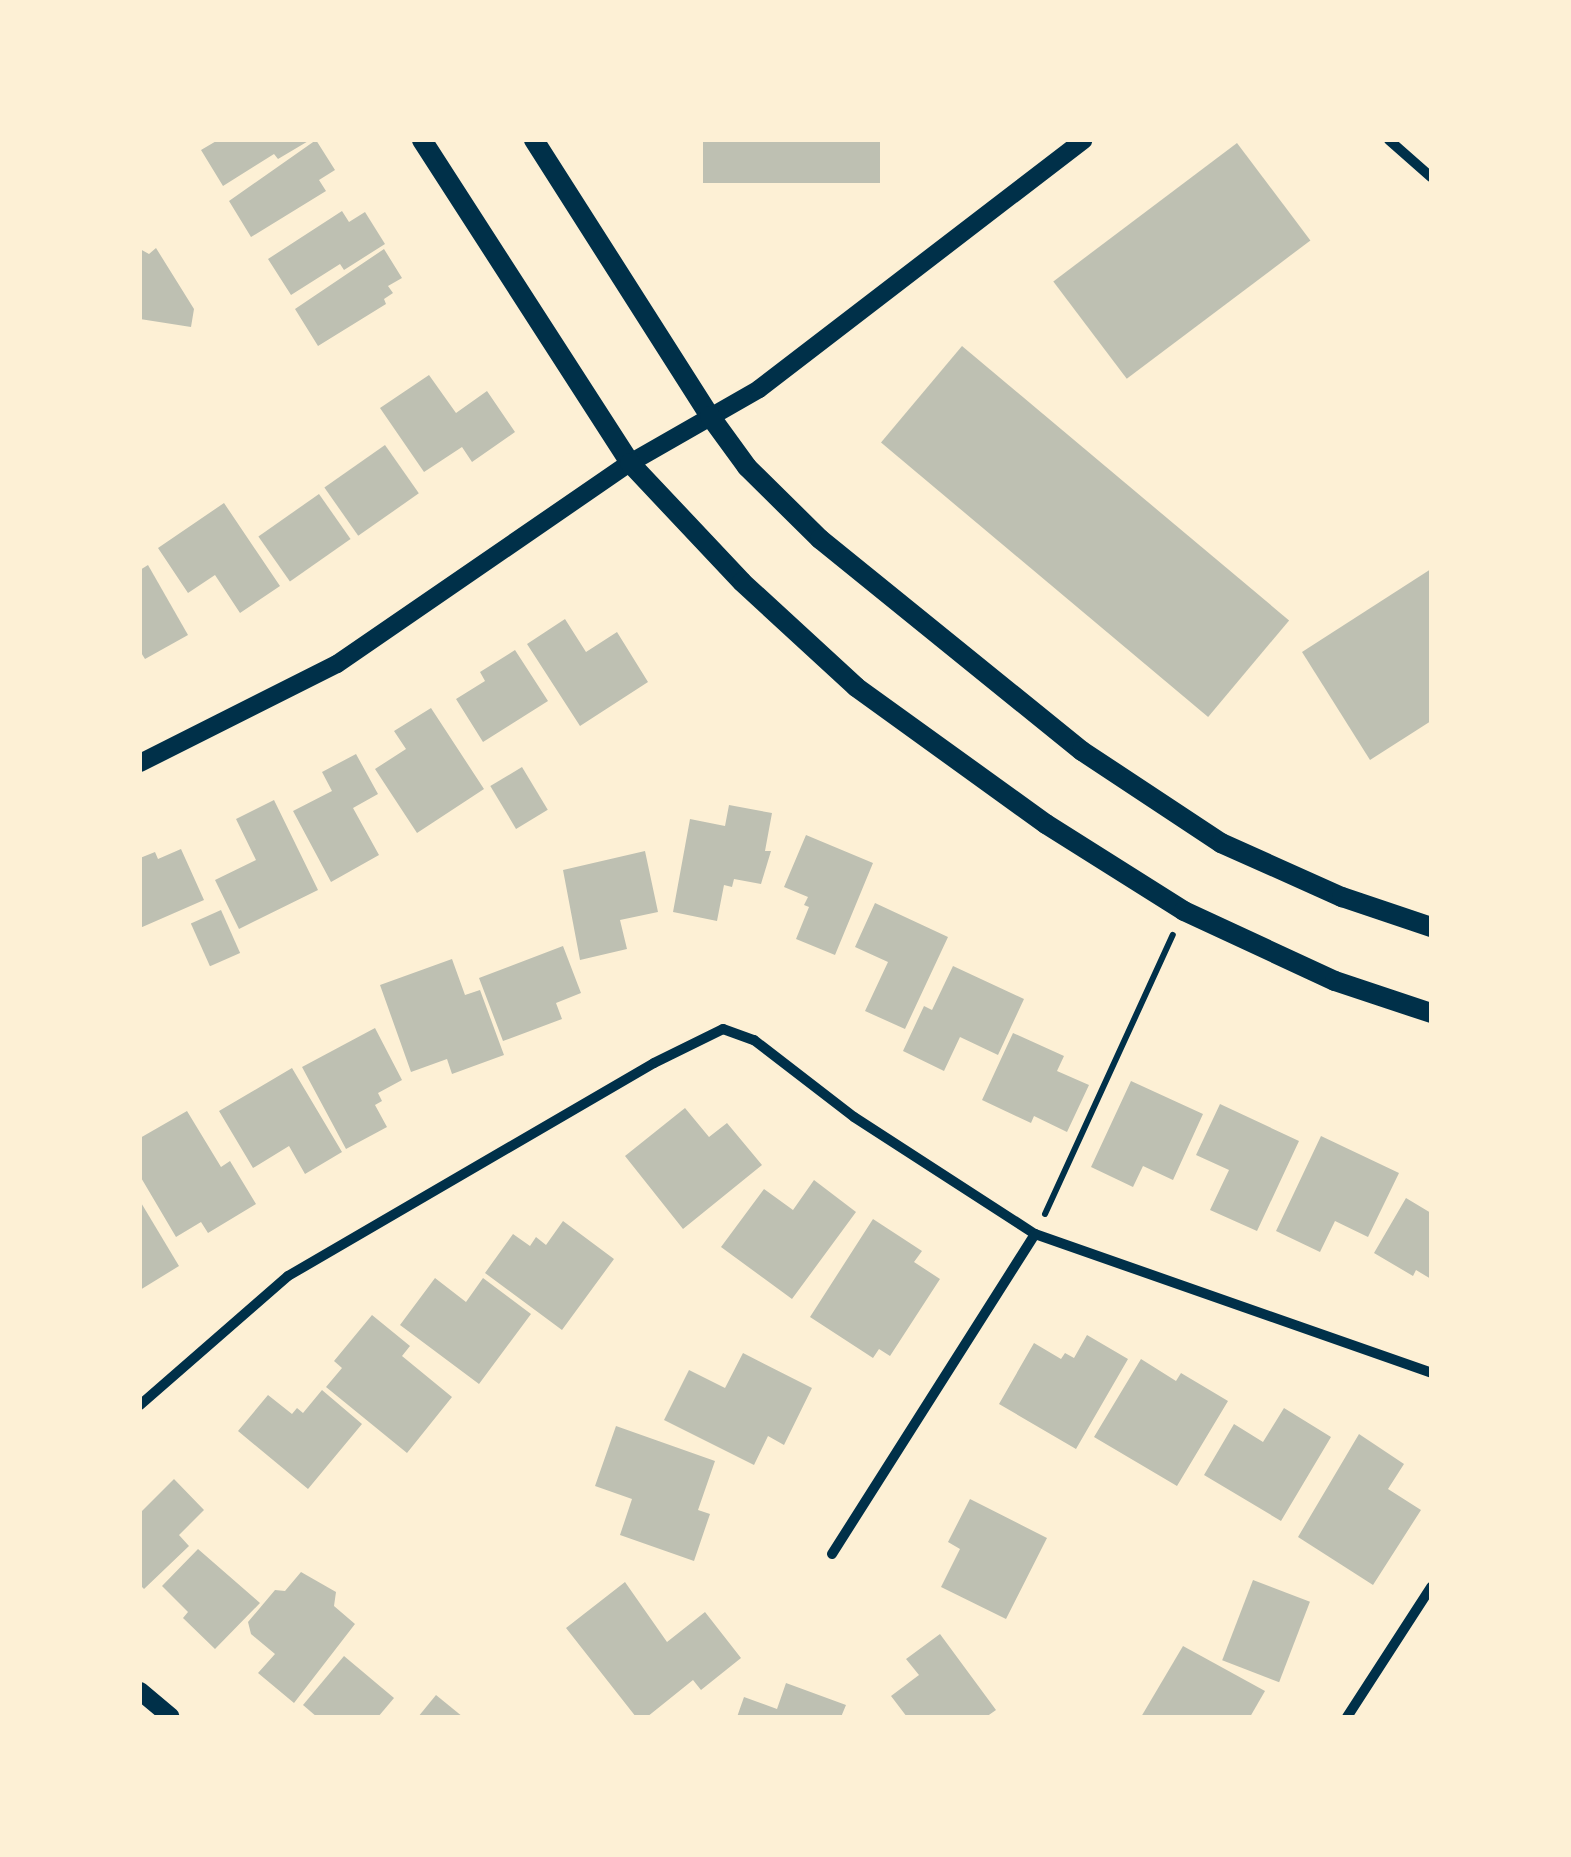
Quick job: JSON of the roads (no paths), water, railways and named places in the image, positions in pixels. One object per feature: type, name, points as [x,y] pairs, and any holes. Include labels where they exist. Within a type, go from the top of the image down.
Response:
[{"type":"main road","points":[[422,140],[630,462],[742,582],[856,687],[1046,824],[1184,911],[1335,981],[1431,1013]]},
{"type":"main road","points":[[534,140],[710,416],[748,467],[820,539],[1082,752],[1221,843],[1342,896],[1431,927]]},
{"type":"street","points":[[140,763],[337,664],[630,462],[759,389],[1084,140]]},
{"type":"street","points":[[1388,140],[1431,177]]},
{"type":"street","points":[[140,1405],[288,1276],[654,1063],[723,1028],[754,1040],[854,1117],[1035,1234],[1431,1373]]},
{"type":"street","points":[[832,1554],[1035,1234]]},
{"type":"street","points":[[1347,1717],[1431,1588]]},
{"type":"street","points":[[140,1691],[171,1717]]}]
